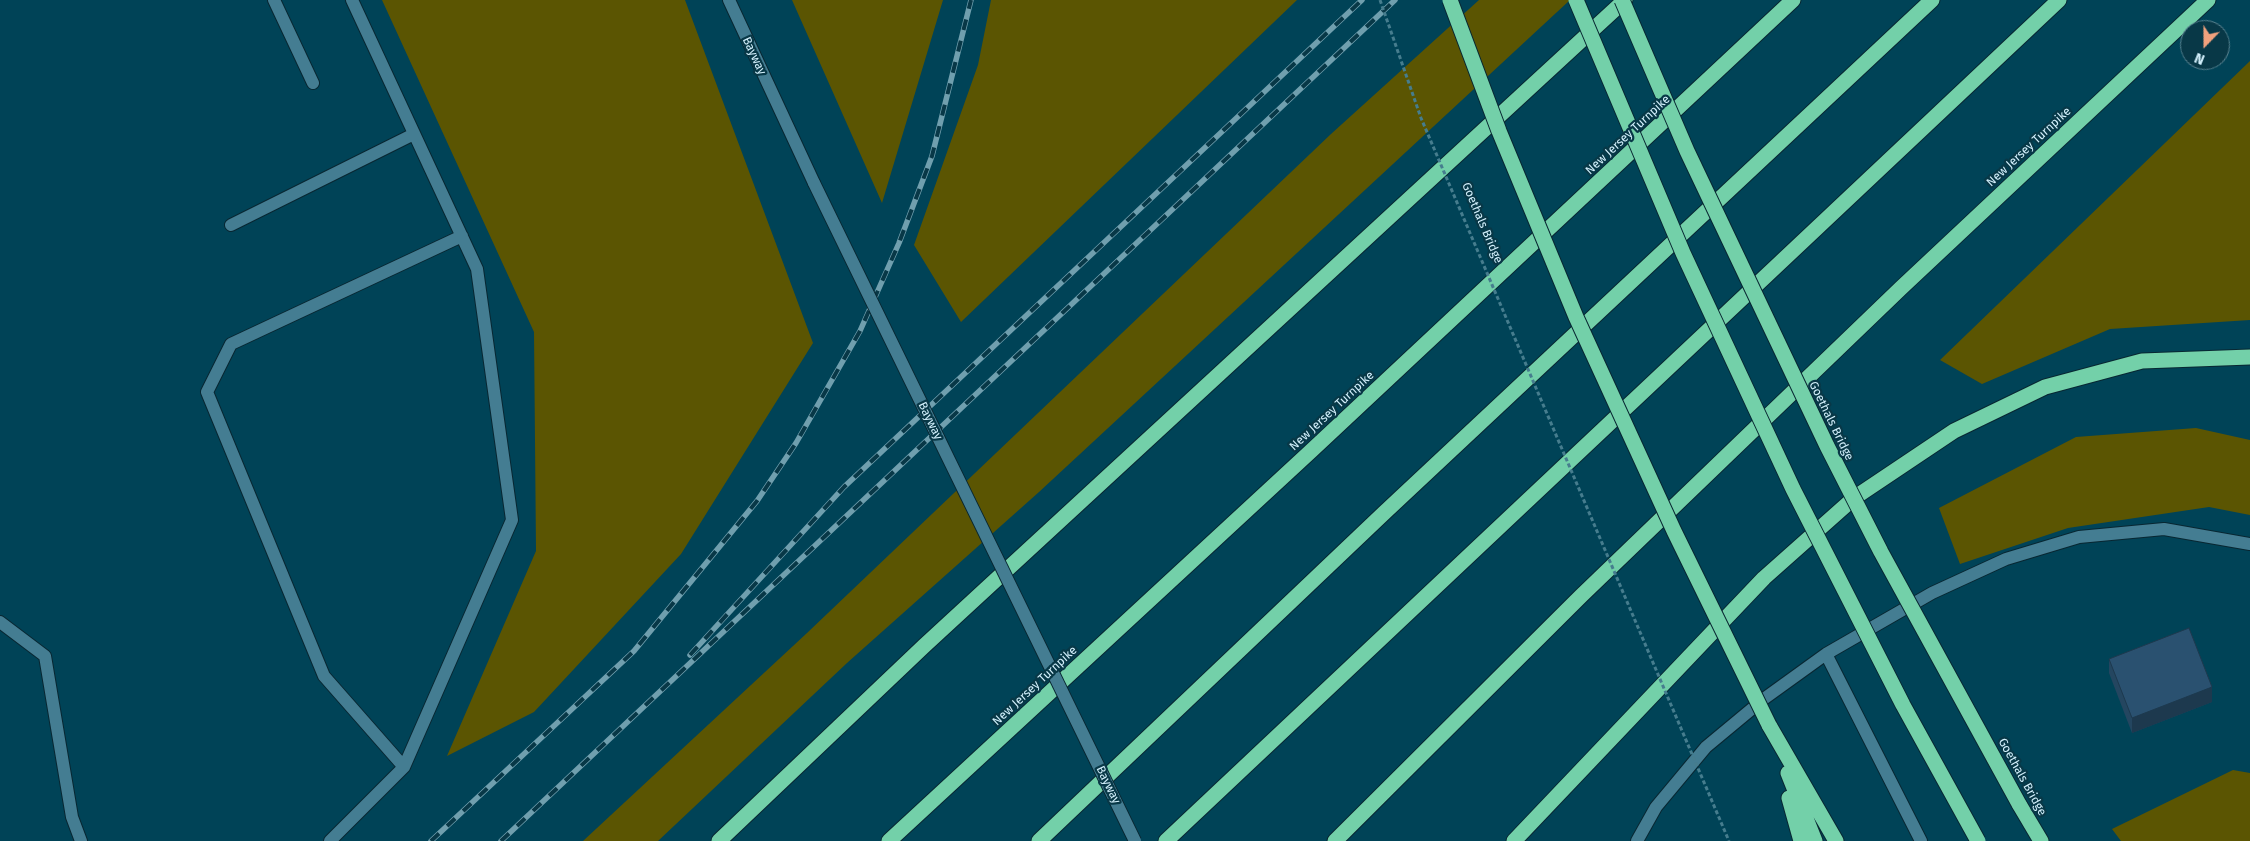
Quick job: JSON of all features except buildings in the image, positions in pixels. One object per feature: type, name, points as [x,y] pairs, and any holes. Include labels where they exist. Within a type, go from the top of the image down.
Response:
[{"type":"highway","points":[[1450,0],[1499,131],[1576,317],[1674,531],[1769,725],[1836,841]]},
{"type":"highway","points":[[1576,0],[1682,253],[1793,489],[1903,705],[1978,841]]},
{"type":"highway","points":[[719,841],[924,646],[1624,0]]},
{"type":"highway","name":"Goethals Bridge","points":[[1624,0],[1687,151],[1827,446],[1881,552],[2041,841]]},
{"type":"highway","name":"New Jersey Turnpike","points":[[889,841],[1304,458],[1793,0]]},
{"type":"highway","points":[[1039,841],[1384,513],[1932,0]]},
{"type":"highway","points":[[1166,841],[2059,0]]},
{"type":"highway","name":"New Jersey Turnpike","points":[[1335,841],[1616,562],[1901,288],[2208,0]]},
{"type":"highway","points":[[1514,841],[1764,578],[1854,498],[1954,432],[2045,387],[2142,361],[2243,355],[2250,357]]},
{"type":"highway","points":[[1769,725],[1801,841]]},
{"type":"highway","points":[[1769,725],[1815,841]]},
{"type":"street","points":[[274,0],[313,83]]},
{"type":"street","points":[[330,841],[404,767],[512,520],[477,269],[352,0]]},
{"type":"street","name":"Bayway","points":[[729,0],[814,183],[1135,841]]},
{"type":"street","points":[[231,224],[414,134]]},
{"type":"street","points":[[404,767],[324,676],[207,392],[231,344],[462,236]]},
{"type":"street","points":[[1637,841],[1656,808],[1706,747],[1765,698],[1826,654],[1932,593],[2006,559],[2079,537],[2164,529],[2250,544]]},
{"type":"street","points":[[0,622],[45,656],[72,817],[81,841]]},
{"type":"street","points":[[1826,654],[1921,841]]},
{"type":"path","name":"Goethals Bridge","points":[[1380,0],[1421,118],[1730,841]]},
{"type":"shaded area","points":[[382,0],[685,0],[813,343],[681,554],[534,712],[447,756],[536,551],[534,332]]},
{"type":"shaded area","points":[[792,0],[943,0],[882,203]]},
{"type":"shaded area","points":[[991,0],[1297,0],[961,322],[914,245],[978,65]]},
{"type":"shaded area","points":[[1479,0],[1570,0],[1039,492],[847,663],[658,841],[583,841],[807,633],[1331,134]]},
{"type":"shaded area","points":[[2250,61],[2250,320],[2110,329],[1982,384],[1940,360]]},
{"type":"shaded area","points":[[2196,428],[2250,440],[2250,515],[2209,507],[2068,528],[1960,564],[1939,508],[2076,437]]},
{"type":"shaded area","points":[[2233,770],[2250,773],[2250,841],[2121,841],[2112,829]]},
{"type":"railway","points":[[431,841],[634,651],[757,501],[796,443],[860,331],[899,243],[932,156],[971,0]]},
{"type":"railway","points":[[690,655],[844,487],[1362,0]]},
{"type":"railway","points":[[501,841],[1395,0]]}]
